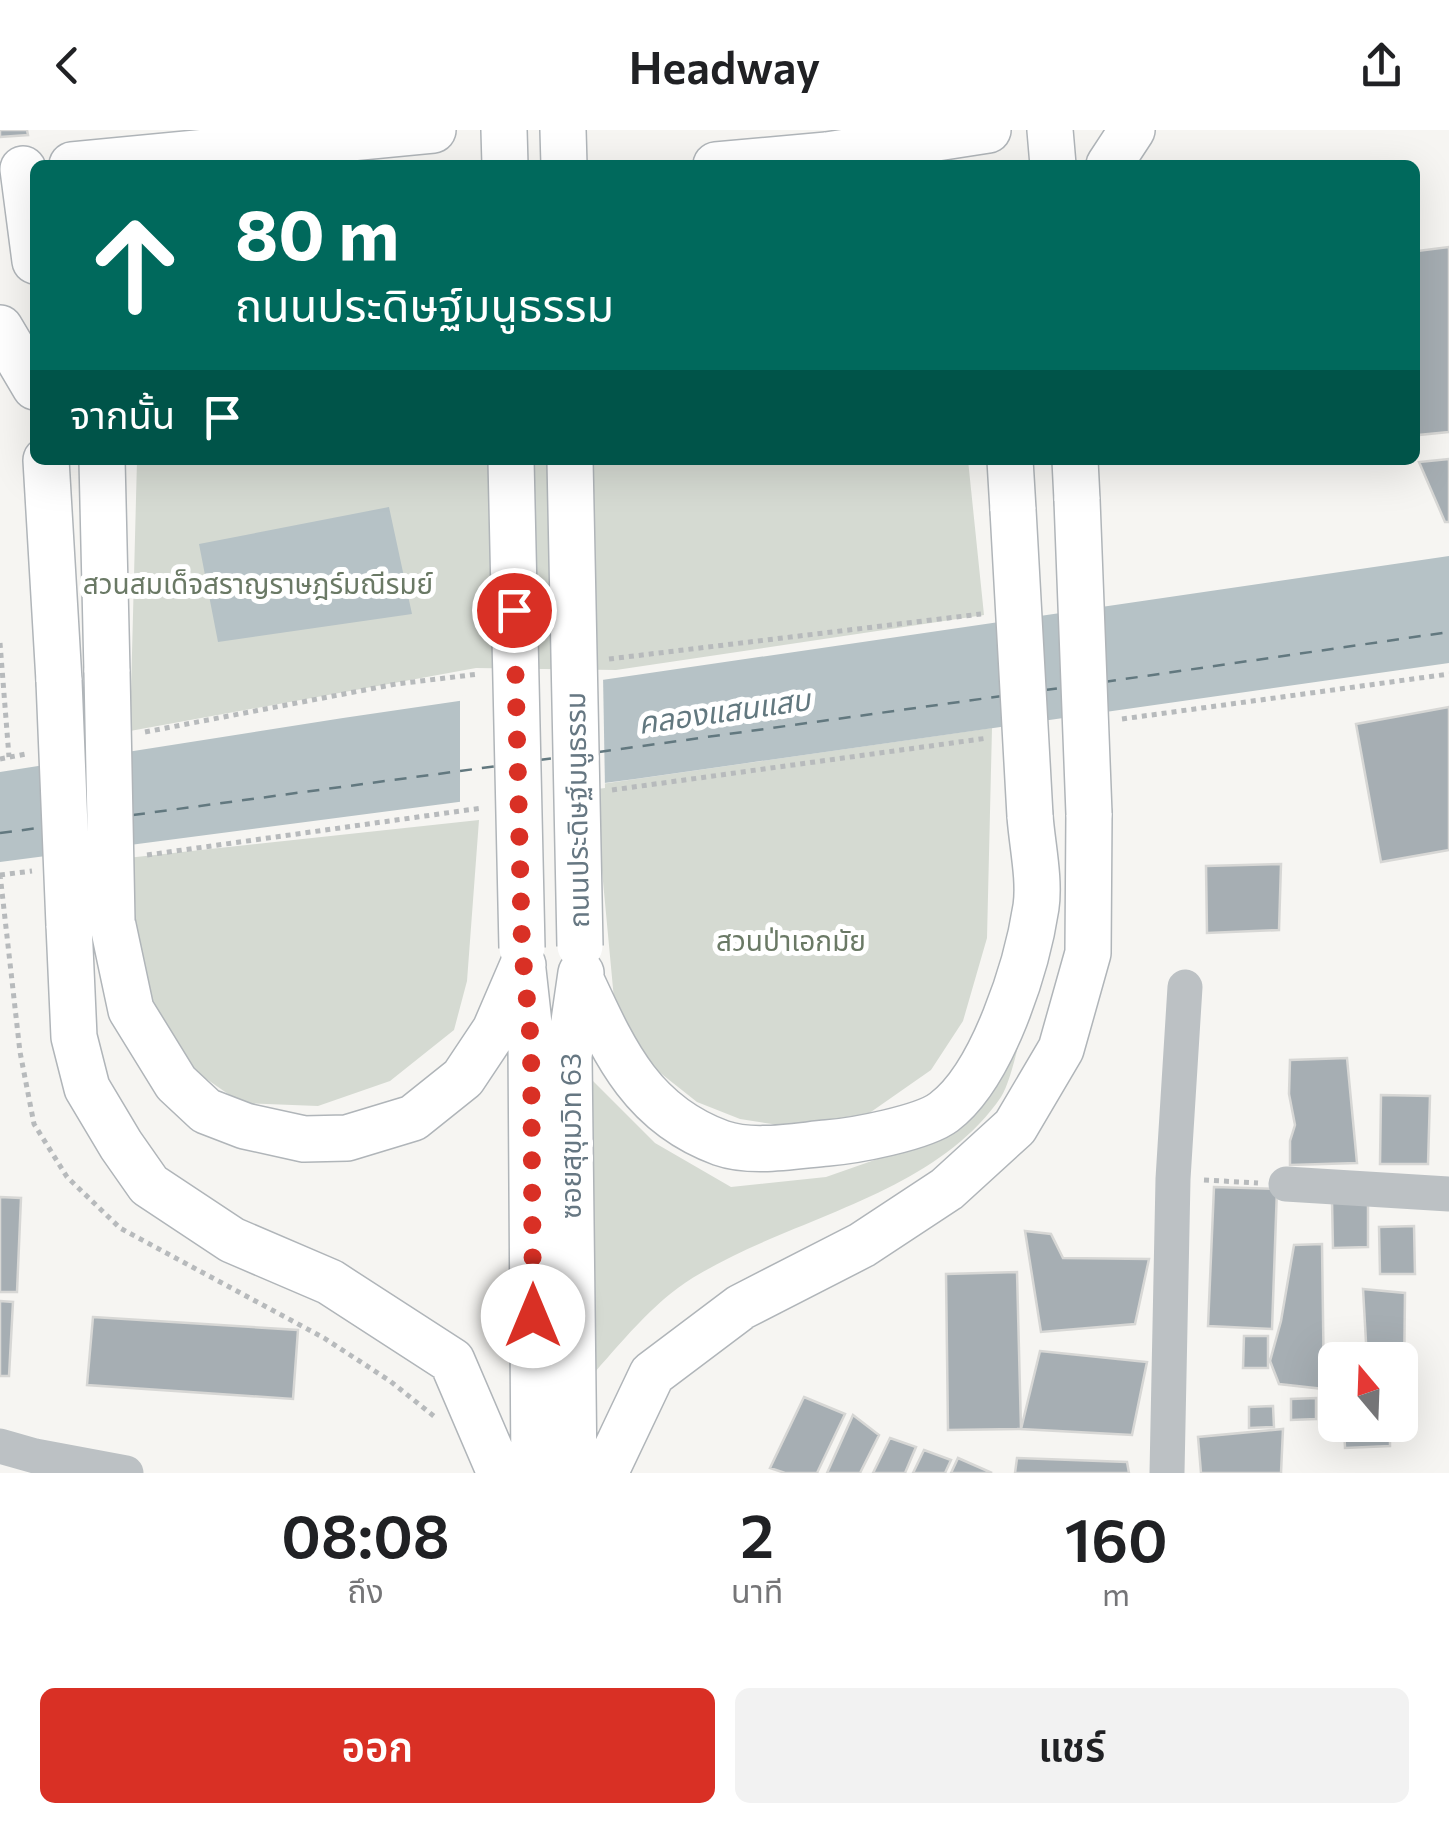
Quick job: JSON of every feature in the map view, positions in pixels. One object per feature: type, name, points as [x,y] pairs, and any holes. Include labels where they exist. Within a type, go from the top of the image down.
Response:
[{"type":"main road","points":[[112,160],[286,138],[433,130]]},
{"type":"main road","points":[[504,130],[505,160]]},
{"type":"main road","points":[[563,130],[564,160]]},
{"type":"main road","points":[[836,160],[989,130],[994,160]]},
{"type":"main road","points":[[1050,130],[1053,160]]},
{"type":"main road","points":[[1112,160],[1132,130]]},
{"type":"main road","points":[[19,169],[25,237]]},
{"type":"main road","points":[[0,328],[30,379]]},
{"type":"main road","points":[[46,465],[59,681],[91,923],[131,1010],[176,1084],[206,1111],[245,1126],[304,1139],[347,1138],[412,1118],[464,1078],[494,1030],[522,956]]},
{"type":"main road","points":[[102,465],[107,672],[91,923],[74,1037],[87,1088],[149,1185],[232,1240],[330,1282],[452,1361],[500,1473]]},
{"type":"main road","name":"ถนนประดิษฐ์มนูธรรม","points":[[511,465],[522,956]]},
{"type":"main road","name":"ถนนประดิษฐ์มนูธรรม","points":[[570,465],[580,963]]},
{"type":"main road","points":[[580,963],[618,1058],[643,1091],[678,1121],[723,1144],[775,1148],[865,1140],[943,1113],[985,1064],[1014,996],[1037,904],[1010,465]]},
{"type":"main road","points":[[605,1473],[652,1374],[740,1306],[862,1245],[947,1188],[1015,1128],[1061,1049],[1088,953],[1089,814],[1076,480]]},
{"type":"main road","name":"ซอยสุขุมวิท 63","points":[[522,956],[531,1042],[534,1473]]},
{"type":"main road","name":"ซอยสุขุมวิท 63","points":[[574,1473],[569,1056],[580,963]]},
{"type":"street","points":[[1167,1473],[1173,1179],[1185,987]]},
{"type":"street","points":[[1286,1184],[1449,1194]]},
{"type":"street","points":[[0,1446],[126,1473]]},
{"type":"path","points":[[610,659],[998,612]]},
{"type":"path","points":[[0,644],[9,757]]},
{"type":"path","points":[[144,732],[396,684],[493,673]]},
{"type":"path","points":[[1108,721],[1449,674]]},
{"type":"path","points":[[598,792],[990,738]]},
{"type":"path","points":[[0,758],[28,754]]},
{"type":"path","points":[[147,855],[500,806]]},
{"type":"path","points":[[0,874],[38,870]]},
{"type":"path","points":[[1173,1179],[1286,1184]]},
{"type":"green space","name":"สวนสมเด็จสราญราษฎร์มณีรมย์","points":[[137,465],[969,465],[984,615],[616,670],[476,668],[130,731]]},
{"type":"green space","name":"สวนป่าเอกมัย","points":[[992,728],[987,938],[963,1021],[931,1070],[868,1114],[785,1126],[740,1119],[697,1102],[649,1064],[614,999],[594,785]]},
{"type":"green space","points":[[479,820],[467,981],[454,1030],[390,1081],[318,1106],[241,1103],[195,1071],[142,987],[127,858]]},
{"type":"green space","points":[[1029,1002],[1005,1088],[973,1130],[903,1180],[739,1253],[686,1282],[644,1318],[595,1372],[585,1073],[655,1143],[731,1187],[826,1177],[906,1149]]},
{"type":"water","points":[[389,507],[412,614],[218,642],[199,544]]},
{"type":"water","name":"คลองแสนแสบ","points":[[1449,556],[1449,663],[635,779],[0,862],[0,772]]},
{"type":"pier","points":[[603,675],[605,788],[460,807],[460,696]]},
{"type":"building","points":[[0,130],[27,130],[28,135],[0,137]]},
{"type":"building","points":[[1449,247],[1449,432],[1420,435],[1420,251]]},
{"type":"building","points":[[1449,459],[1449,522],[1445,522],[1420,462]]},
{"type":"building","points":[[1449,707],[1449,850],[1381,862],[1356,724]]},
{"type":"building","points":[[1281,864],[1279,930],[1207,933],[1206,866]]},
{"type":"building","points":[[1347,1058],[1357,1163],[1290,1165],[1295,1125],[1289,1094],[1290,1060]]},
{"type":"building","points":[[1381,1095],[1430,1096],[1428,1164],[1380,1164]]},
{"type":"building","points":[[1214,1187],[1277,1189],[1272,1329],[1208,1326]]},
{"type":"building","points":[[0,1197],[21,1198],[17,1292],[0,1292]]},
{"type":"building","points":[[1368,1200],[1368,1247],[1333,1248],[1332,1201]]},
{"type":"building","points":[[1414,1226],[1415,1274],[1380,1274],[1379,1227]]},
{"type":"building","points":[[1025,1231],[1051,1234],[1063,1258],[1149,1259],[1135,1324],[1041,1332]]},
{"type":"building","points":[[1322,1244],[1323,1342],[1318,1342],[1318,1388],[1279,1384],[1270,1361],[1294,1245]]},
{"type":"building","points":[[1017,1272],[1021,1429],[948,1430],[946,1274]]},
{"type":"building","points":[[1363,1289],[1405,1293],[1404,1342],[1366,1342]]},
{"type":"building","points":[[0,1301],[13,1302],[9,1376],[0,1376]]},
{"type":"building","points":[[93,1317],[298,1330],[293,1399],[87,1385]]},
{"type":"building","points":[[1244,1336],[1268,1336],[1268,1368],[1243,1368]]},
{"type":"building","points":[[1040,1351],[1147,1362],[1132,1435],[1021,1429]]},
{"type":"building","points":[[804,1397],[845,1414],[817,1473],[785,1473],[770,1468]]},
{"type":"building","points":[[1316,1398],[1316,1419],[1291,1420],[1291,1399]]},
{"type":"building","points":[[1273,1406],[1274,1427],[1249,1428],[1249,1407]]},
{"type":"building","points":[[853,1415],[879,1435],[860,1473],[827,1473]]},
{"type":"building","points":[[1283,1429],[1281,1473],[1201,1473],[1198,1437]]},
{"type":"building","points":[[890,1438],[916,1447],[905,1473],[873,1473]]},
{"type":"building","points":[[1345,1442],[1390,1442],[1390,1446],[1345,1448]]},
{"type":"building","points":[[924,1450],[951,1460],[945,1473],[913,1473]]},
{"type":"building","points":[[958,1458],[992,1473],[951,1473]]},
{"type":"building","points":[[1017,1458],[1127,1462],[1129,1473],[1015,1473]]},
{"type":"ferry route","points":[[1104,682],[1449,632]]},
{"type":"ferry route","points":[[1045,690],[1061,688]]},
{"type":"ferry route","points":[[599,752],[1002,696]]},
{"type":"ferry route","points":[[539,760],[556,758]]},
{"type":"ferry route","points":[[133,815],[497,766]]},
{"type":"ferry route","points":[[0,833],[46,827]]},
{"type":"route","points":[[514,610],[522,964],[531,1042],[533,1316]]}]
